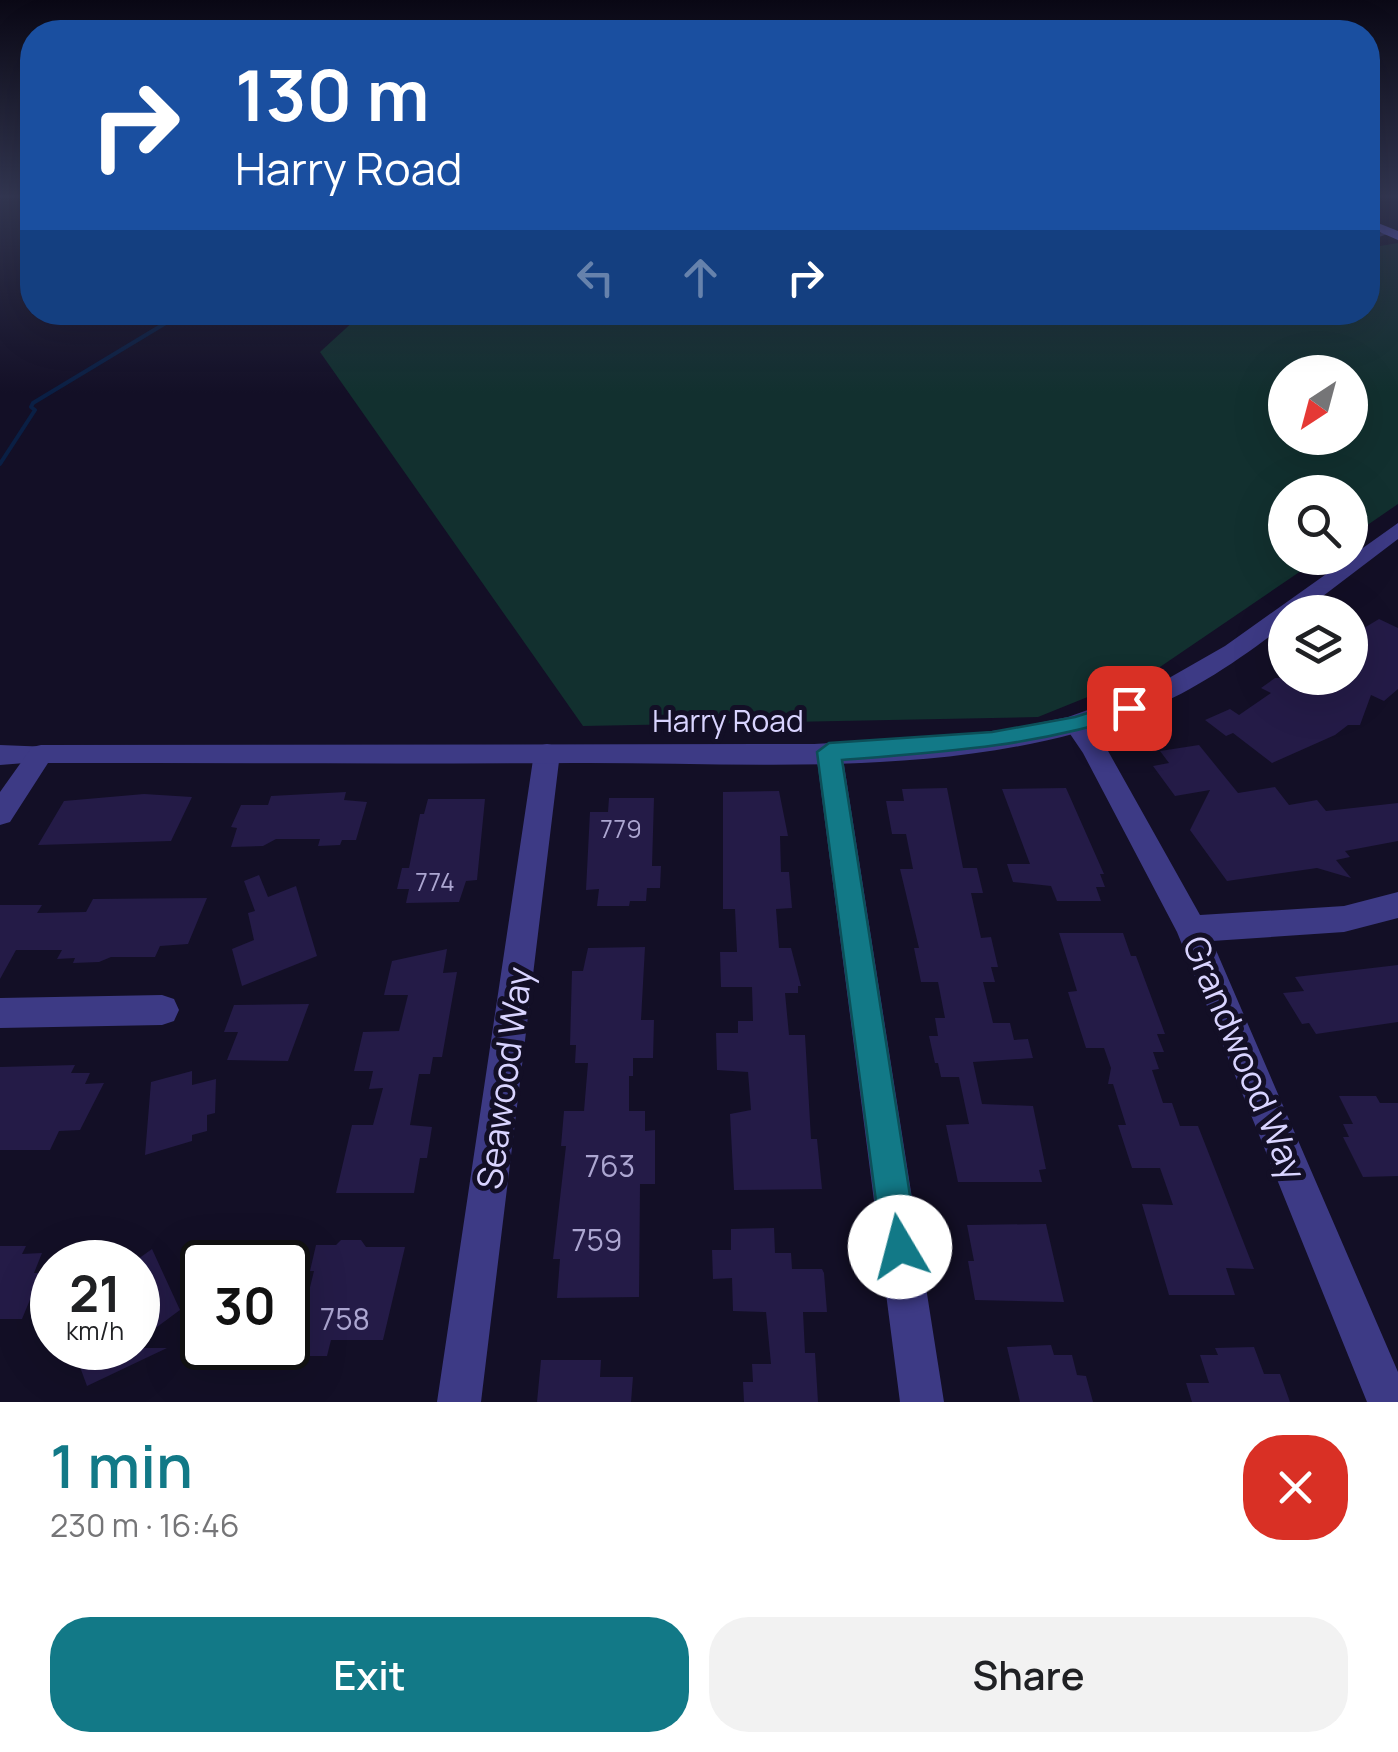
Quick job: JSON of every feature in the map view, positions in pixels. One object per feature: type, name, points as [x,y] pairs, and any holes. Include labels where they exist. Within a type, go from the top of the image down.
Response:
[{"type":"street","name":"Harry Road","points":[[0,756],[829,752],[992,741],[1077,725],[1129,708],[1181,684],[1398,530]]},
{"type":"street","name":"Grandwood Way","points":[[1077,725],[1094,749],[1191,929],[1390,1402]]},
{"type":"street","points":[[829,752],[922,1402]]},
{"type":"street","points":[[0,814],[42,754]]},
{"type":"street","name":"Seawood Way","points":[[459,1402],[547,754]]},
{"type":"street","points":[[1191,929],[1344,919],[1398,904]]},
{"type":"street","points":[[0,1013],[162,1010]]},
{"type":"green space","points":[[1380,261],[1398,261],[1398,504],[1368,525],[1368,475],[1268,475],[1268,575],[1295,575],[1157,669],[1038,717],[583,726],[320,352],[349,325],[1380,325]]},
{"type":"building","points":[[1379,619],[1398,628],[1398,689],[1384,701],[1371,695],[1360,725],[1348,725],[1335,735],[1272,763],[1233,733],[1226,736],[1205,720],[1230,709],[1239,715],[1268,695],[1368,695],[1368,626]]},
{"type":"building","points":[[1199,745],[1238,793],[1275,787],[1289,805],[1317,800],[1326,811],[1398,803],[1398,841],[1345,851],[1350,857],[1336,860],[1351,878],[1317,868],[1227,881],[1190,830],[1210,790],[1175,796],[1153,766],[1169,763],[1160,751]]},
{"type":"building","points":[[947,788],[963,868],[977,868],[983,893],[971,893],[981,938],[991,937],[998,967],[991,967],[995,982],[983,982],[993,1023],[1010,1023],[1014,1040],[1028,1039],[1033,1058],[973,1062],[982,1104],[1033,1106],[1046,1169],[1039,1170],[1042,1182],[958,1182],[946,1125],[969,1124],[959,1077],[941,1077],[935,1063],[929,1036],[938,1036],[935,1018],[945,1018],[938,982],[921,982],[914,948],[919,948],[900,869],[913,869],[906,834],[892,834],[886,801],[904,801],[902,789]]},
{"type":"building","points":[[1066,788],[1104,874],[1100,874],[1105,887],[1096,887],[1101,901],[1057,901],[1051,886],[1013,882],[1007,864],[1030,864],[1002,789]]},
{"type":"building","points":[[779,791],[788,836],[780,836],[781,872],[789,872],[792,908],[776,909],[779,948],[791,948],[801,986],[798,993],[785,993],[789,1035],[805,1035],[811,1139],[817,1139],[822,1189],[734,1190],[730,1114],[751,1110],[748,1072],[717,1070],[716,1033],[738,1033],[738,1021],[753,1021],[752,987],[721,987],[720,952],[737,952],[735,909],[723,909],[723,792]]},
{"type":"building","points":[[346,792],[344,800],[367,802],[356,840],[318,846],[320,839],[276,839],[263,846],[231,847],[237,828],[231,827],[241,805],[268,805],[271,796]]},
{"type":"building","points":[[144,794],[192,797],[171,841],[38,845],[64,801]]},
{"type":"building","points":[[609,798],[654,798],[652,866],[661,866],[660,888],[647,888],[646,901],[630,901],[629,906],[597,906],[599,889],[586,890],[590,812],[608,812]]},
{"type":"building","points":[[428,799],[485,799],[477,880],[466,881],[459,902],[406,903],[409,889],[397,889],[402,868],[409,868],[420,814],[424,814]]},
{"type":"building","points":[[259,875],[268,897],[296,886],[317,956],[242,986],[232,949],[254,940],[248,913],[255,911],[244,881]]},
{"type":"building","points":[[207,898],[188,944],[160,946],[155,957],[111,957],[99,962],[73,963],[75,958],[57,959],[62,950],[16,950],[0,979],[0,905],[42,905],[37,913],[86,912],[93,899]]},
{"type":"building","points":[[1059,933],[1123,933],[1131,956],[1136,956],[1165,1034],[1157,1034],[1164,1052],[1153,1052],[1159,1069],[1152,1070],[1163,1103],[1172,1103],[1180,1126],[1198,1126],[1254,1269],[1226,1268],[1235,1295],[1169,1295],[1142,1204],[1173,1205],[1160,1168],[1132,1168],[1118,1125],[1126,1125],[1113,1084],[1108,1084],[1111,1068],[1104,1048],[1086,1048],[1068,992],[1077,991]]},
{"type":"building","points":[[645,947],[641,1020],[654,1020],[653,1058],[633,1058],[629,1111],[645,1111],[645,1131],[655,1130],[655,1184],[640,1184],[639,1297],[557,1298],[560,1259],[553,1259],[566,1146],[561,1146],[564,1111],[584,1111],[588,1063],[575,1063],[576,1045],[570,1045],[572,971],[583,971],[588,948]]},
{"type":"building","points":[[447,949],[443,973],[457,972],[442,1057],[433,1057],[430,1074],[419,1074],[410,1125],[432,1127],[427,1158],[420,1158],[414,1193],[336,1193],[352,1125],[373,1125],[383,1088],[369,1089],[373,1071],[354,1071],[363,1032],[399,1031],[408,995],[384,995],[392,961]]},
{"type":"building","points":[[1398,965],[1398,1022],[1316,1034],[1309,1023],[1302,1024],[1283,993],[1304,991],[1295,977]]},
{"type":"building","points":[[309,1004],[288,1061],[227,1060],[238,1032],[224,1032],[234,1005]]},
{"type":"building","points":[[75,1065],[71,1073],[90,1073],[85,1084],[104,1083],[80,1130],[59,1131],[50,1150],[0,1150],[0,1067]]},
{"type":"building","points":[[192,1071],[192,1085],[216,1079],[215,1113],[207,1115],[207,1131],[192,1135],[192,1141],[145,1155],[151,1082]]},
{"type":"building","points":[[1339,1096],[1376,1096],[1380,1103],[1398,1103],[1398,1176],[1363,1177],[1343,1137],[1349,1137],[1343,1124],[1353,1124]]},
{"type":"building","points":[[1046,1224],[1064,1302],[975,1300],[968,1261],[974,1261],[967,1225]]},
{"type":"building","points":[[774,1228],[775,1253],[791,1253],[792,1269],[822,1269],[824,1273],[827,1312],[803,1312],[805,1353],[815,1353],[818,1402],[744,1402],[743,1382],[753,1382],[752,1364],[771,1364],[766,1312],[733,1311],[732,1278],[713,1279],[712,1250],[731,1250],[731,1229]]},
{"type":"building","points":[[341,1240],[361,1240],[366,1247],[405,1247],[383,1340],[331,1340],[327,1356],[310,1356],[310,1287],[314,1271],[310,1271],[316,1245],[336,1245]]},
{"type":"building","points":[[0,1246],[26,1246],[22,1254],[30,1254],[30,1300],[22,1319],[0,1319]]},
{"type":"building","points":[[160,1266],[180,1310],[160,1325]]},
{"type":"building","points":[[1051,1345],[1054,1355],[1072,1355],[1077,1375],[1086,1376],[1093,1402],[1020,1402],[1007,1347]]},
{"type":"building","points":[[1254,1347],[1264,1374],[1280,1374],[1290,1402],[1192,1402],[1186,1383],[1209,1383],[1200,1355],[1218,1355],[1215,1348]]},
{"type":"building","points":[[541,1360],[601,1360],[600,1377],[633,1377],[631,1402],[537,1402]]},
{"type":"building","points":[[81,1370],[121,1370],[87,1386]]},
{"type":"waterway","points":[[0,464],[35,410],[31,407],[33,403],[162,325]]},
{"type":"route","points":[[900,1247],[829,752],[992,741],[1077,725],[1129,708]]}]
